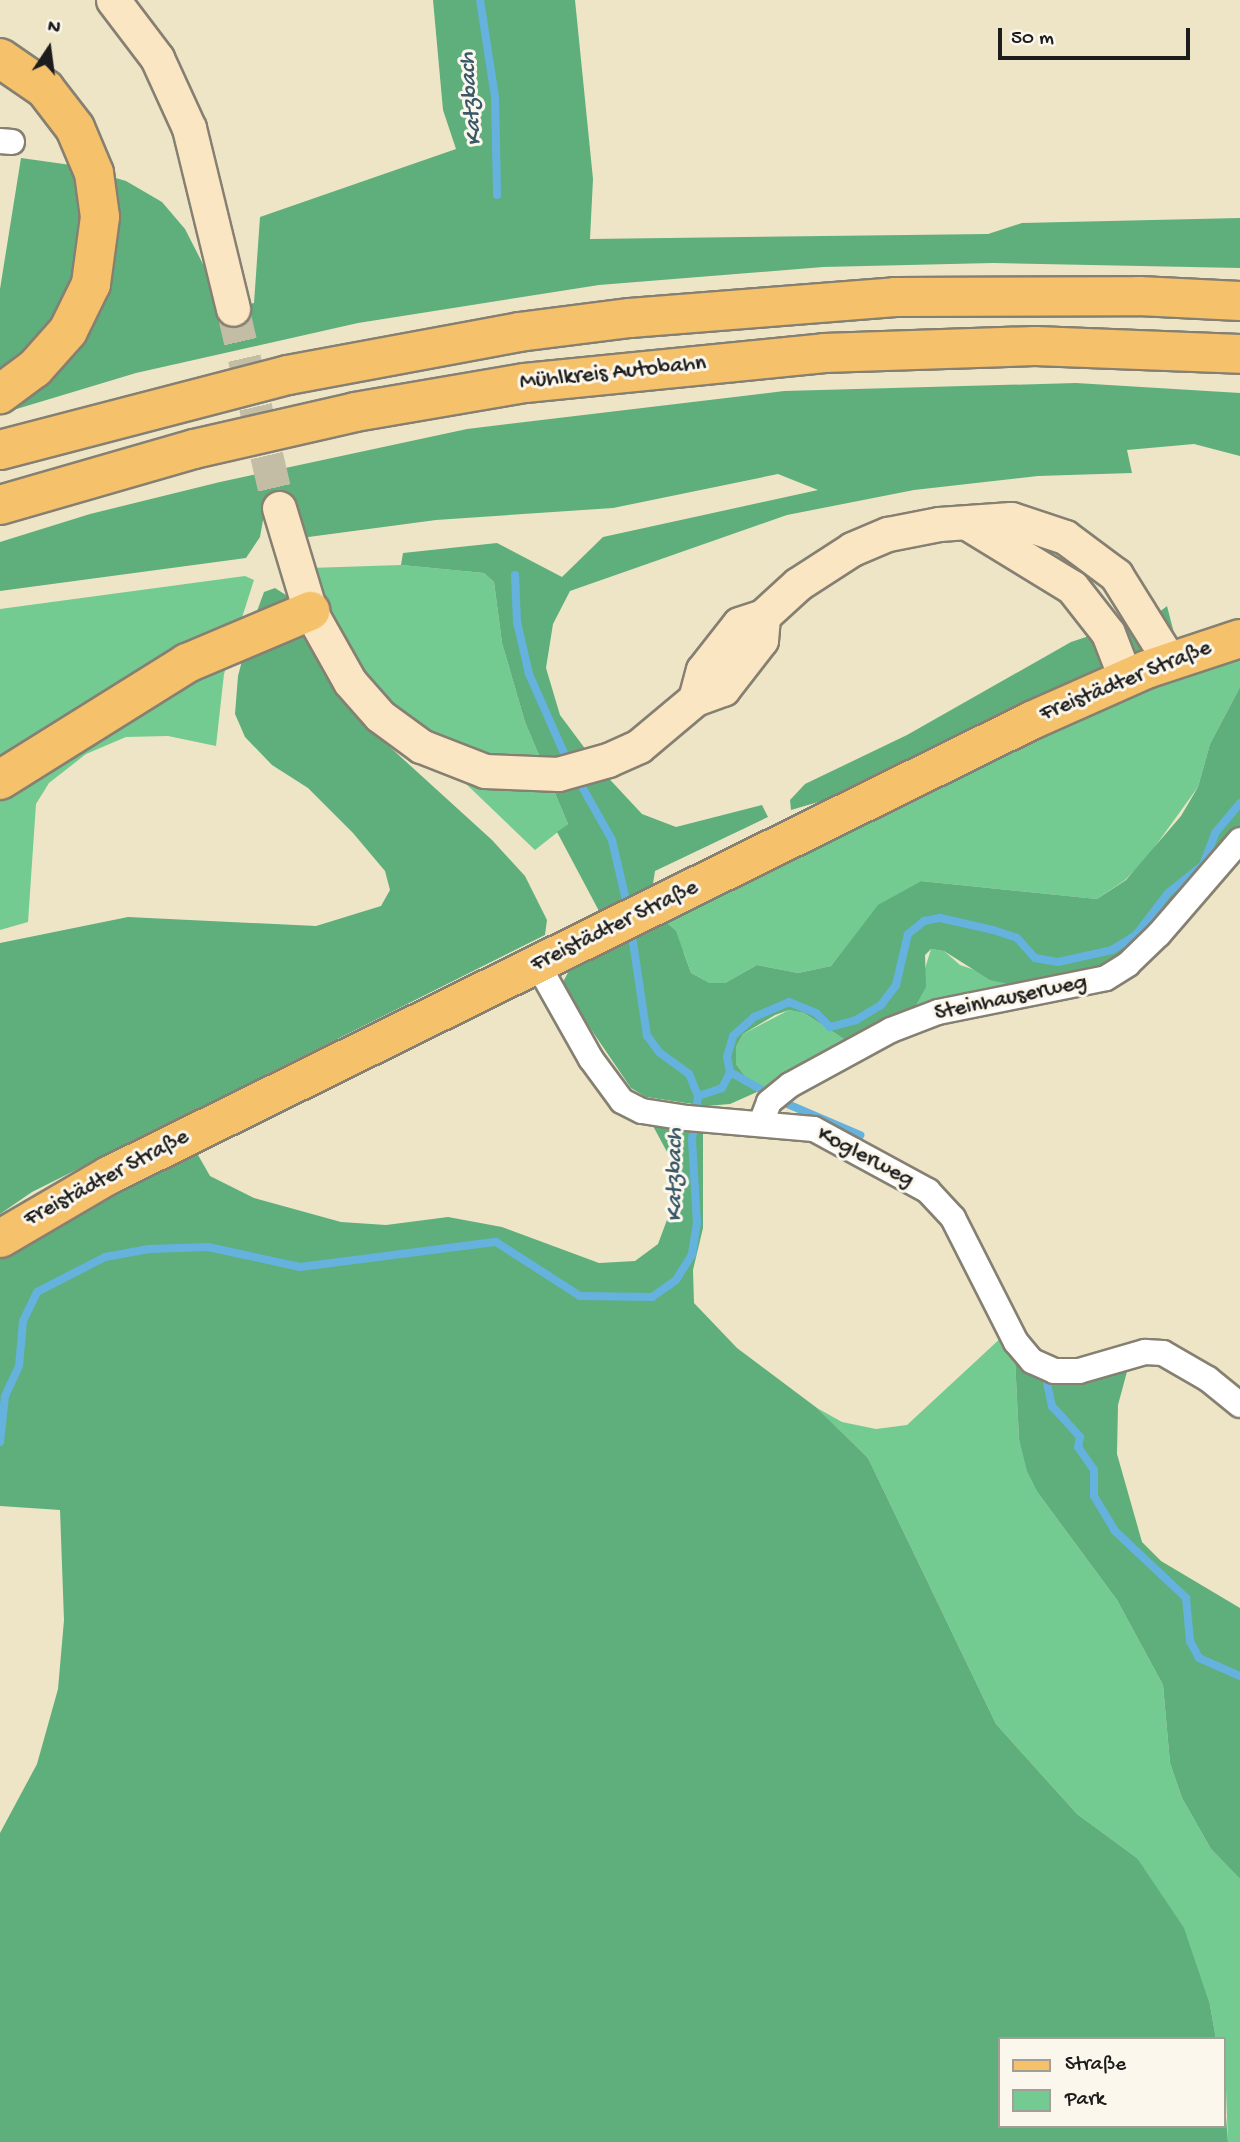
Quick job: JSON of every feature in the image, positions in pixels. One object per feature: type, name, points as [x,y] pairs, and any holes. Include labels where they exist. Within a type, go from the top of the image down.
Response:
[{"type":"highway","points":[[0,58],[45,89],[75,128],[94,173],[100,217],[91,284],[68,331],[35,368],[0,394]]},
{"type":"highway","points":[[0,450],[288,374],[519,332],[630,318],[752,305],[895,298],[1126,296],[1240,301]]},
{"type":"highway","name":"Mühlkreis Autobahn","points":[[0,505],[207,446],[355,412],[525,383],[685,365],[918,349],[1035,346],[1240,354]]},
{"type":"highway","points":[[0,780],[187,663],[310,611]]},
{"type":"main road","name":"Freistädter Straße","points":[[0,1238],[108,1175],[1125,677],[1240,638]]},
{"type":"street","points":[[113,0],[157,58],[189,128],[233,309]]},
{"type":"street","points":[[279,508],[310,611],[350,682],[380,716],[421,746],[485,771],[573,771],[639,746],[695,699],[723,689],[743,668],[761,640],[763,616],[798,584],[852,549],[916,527],[1024,521],[1065,537],[1093,556],[1126,589],[1169,660]]},
{"type":"street","points":[[967,523],[1072,587],[1108,633],[1125,677]]},
{"type":"street","name":"Steinhauserweg","points":[[771,1105],[852,1049],[937,1012],[1106,978],[1128,964],[1168,925],[1240,840]]},
{"type":"street","name":"Koglerweg","points":[[538,965],[591,1059],[622,1101],[642,1111],[695,1119],[771,1105],[928,1191],[953,1218],[1016,1342],[1032,1361],[1054,1371],[1079,1371],[1145,1352],[1163,1353],[1208,1379],[1240,1405]]},
{"type":"green space","points":[[433,0],[575,0],[593,179],[590,239],[988,234],[1022,223],[1240,218],[1240,268],[993,263],[823,267],[599,285],[358,323],[136,373],[0,414],[0,289],[21,158],[71,165],[126,181],[162,202],[185,229],[205,268],[219,312],[254,303],[260,217],[456,149],[443,110]]},
{"type":"green space","points":[[1076,383],[1240,393],[1240,456],[1194,444],[1127,450],[1132,473],[1038,476],[914,490],[787,515],[570,591],[553,624],[546,668],[560,715],[601,770],[642,814],[676,827],[762,805],[768,817],[655,871],[653,884],[599,911],[557,832],[568,824],[525,722],[502,643],[494,582],[484,573],[401,565],[403,553],[497,543],[562,577],[603,537],[818,490],[778,474],[613,508],[436,520],[301,538],[265,509],[260,537],[246,558],[0,591],[0,542],[90,514],[220,482],[467,429],[784,391]]},
{"type":"green space","points":[[401,565],[484,573],[494,582],[502,643],[525,722],[568,824],[535,850],[416,736],[347,653],[309,568]]},
{"type":"green space","points":[[245,576],[254,580],[224,674],[216,746],[168,736],[126,737],[86,754],[49,783],[36,804],[28,922],[0,930],[0,609]]},
{"type":"green space","points":[[275,588],[289,597],[336,690],[380,738],[492,840],[525,876],[547,920],[545,935],[32,1192],[0,1214],[0,943],[128,917],[316,926],[381,906],[390,890],[385,871],[353,833],[308,788],[272,765],[245,737],[235,714],[238,676],[250,630],[264,592]]},
{"type":"green space","points":[[1167,606],[1175,637],[825,800],[791,810],[790,800],[805,784],[907,735],[1071,642],[1158,613]]},
{"type":"green space","points":[[1240,656],[1240,687],[1210,744],[1198,787],[1146,859],[1125,880],[1097,899],[921,881],[878,906],[831,966],[798,973],[757,965],[725,983],[710,983],[691,973],[684,953],[663,920],[1134,692]]},
{"type":"green space","points":[[1240,687],[1240,827],[1198,879],[1121,960],[1092,974],[1028,988],[990,980],[944,951],[931,949],[925,955],[926,987],[911,1014],[850,1043],[804,1013],[789,1010],[775,1015],[743,1034],[736,1047],[736,1064],[757,1092],[730,1104],[706,1106],[646,1097],[631,1088],[573,1003],[563,982],[571,967],[663,920],[676,931],[691,973],[710,983],[725,983],[757,965],[798,973],[831,966],[878,905],[921,881],[1097,899],[1126,880],[1181,816],[1198,787],[1210,744]]},
{"type":"green space","points":[[931,949],[944,951],[960,965],[1028,988],[911,1014]]},
{"type":"green space","points":[[789,1010],[804,1013],[850,1043],[757,1092],[736,1064],[736,1047],[743,1034]]},
{"type":"green space","points":[[653,1126],[703,1132],[703,1228],[693,1270],[694,1303],[737,1348],[817,1408],[868,1458],[996,1724],[1077,1814],[1137,1858],[1184,1928],[1210,2005],[1216,2037],[998,2037],[998,2128],[1226,2128],[1226,2116],[1228,2142],[0,2142],[0,1833],[37,1764],[58,1689],[64,1620],[60,1510],[0,1506],[0,1258],[25,1239],[194,1148],[210,1176],[254,1198],[341,1222],[386,1225],[448,1217],[502,1227],[599,1263],[635,1261],[658,1244],[677,1193],[673,1163]]},
{"type":"green space","points":[[1003,1336],[1015,1359],[1019,1439],[1038,1493],[1117,1600],[1163,1685],[1170,1763],[1182,1798],[1211,1849],[1240,1879],[1240,2142],[1228,2142],[1226,2037],[1216,2037],[1210,2005],[1137,1858],[1077,1814],[996,1724],[868,1458],[817,1408],[842,1422],[876,1429],[907,1425]]},
{"type":"green space","points":[[1015,1359],[1128,1368],[1118,1405],[1117,1454],[1142,1542],[1161,1561],[1240,1608],[1240,1879],[1211,1849],[1182,1798],[1170,1763],[1163,1685],[1117,1600],[1038,1493],[1027,1471],[1019,1439]]},
{"type":"waterway","name":"Katzbach","points":[[480,0],[495,97],[497,195]]},
{"type":"waterway","name":"Katzbach","points":[[515,575],[517,622],[529,674],[568,762]]},
{"type":"waterway","name":"Katzbach","points":[[576,776],[612,840],[628,909]]},
{"type":"waterway","points":[[698,1096],[722,1088],[730,1072],[727,1057],[733,1036],[754,1017],[789,1002],[816,1013],[830,1027],[856,1020],[881,1005],[896,985],[908,934],[924,921],[940,918],[993,930],[1017,938],[1035,958],[1058,962],[1112,950],[1136,935],[1168,893],[1203,865],[1215,833],[1240,803]]},
{"type":"waterway","name":"Katzbach","points":[[0,1442],[5,1396],[19,1366],[23,1321],[37,1292],[105,1257],[149,1249],[208,1247],[300,1267],[496,1242],[580,1296],[652,1297],[676,1280],[692,1254],[697,1224],[692,1140],[698,1096],[689,1074],[660,1053],[647,1036],[631,929]]},
{"type":"waterway","points":[[730,1072],[785,1103],[860,1135]]},
{"type":"waterway","points":[[1047,1383],[1052,1406],[1080,1437],[1078,1447],[1094,1470],[1094,1496],[1115,1531],[1186,1598],[1190,1641],[1199,1658],[1240,1676]]},
{"type":"tunnel","points":[[233,309],[279,508]]}]
